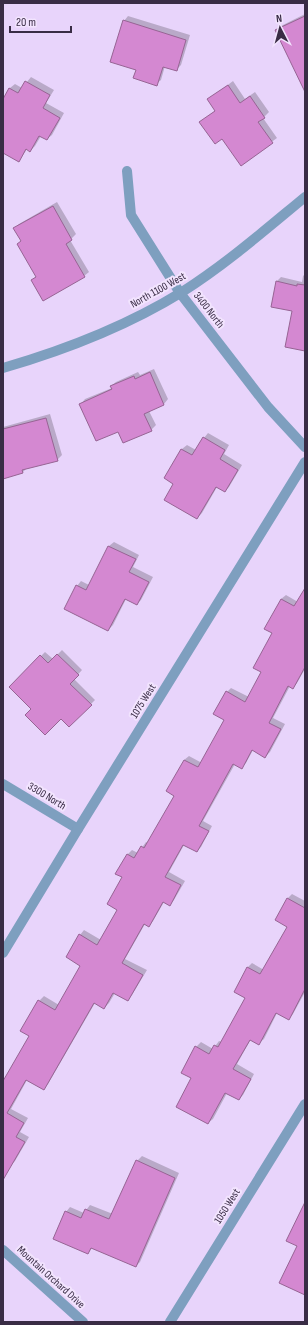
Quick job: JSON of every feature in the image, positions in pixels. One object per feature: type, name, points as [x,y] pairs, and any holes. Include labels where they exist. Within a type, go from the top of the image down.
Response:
[{"type":"street","name":"3400 North","points":[[127,170],[131,215],[180,292],[268,407],[305,447]]},
{"type":"street","name":"North 1100 West","points":[[4,365],[85,341],[142,314],[205,277],[305,197]]},
{"type":"street","name":"1075 West","points":[[3,953],[305,462]]},
{"type":"street","name":"3300 North","points":[[3,784],[78,829]]},
{"type":"street","name":"1050 West","points":[[170,1322],[305,1104]]},
{"type":"street","name":"Mountain Orchard Drive","points":[[3,1250],[83,1322]]},
{"type":"building","points":[[305,16],[305,92],[275,30]]},
{"type":"building","points":[[123,20],[186,40],[177,71],[163,67],[157,86],[133,78],[136,70],[110,62]]},
{"type":"building","points":[[25,81],[50,95],[43,108],[60,118],[47,140],[39,136],[30,152],[26,149],[19,162],[3,153],[3,99],[9,88],[18,93]]},
{"type":"building","points":[[228,85],[240,103],[250,96],[265,118],[258,122],[273,143],[241,166],[222,139],[215,144],[199,122],[215,111],[207,99]]},
{"type":"building","points":[[53,206],[72,240],[66,244],[85,277],[43,301],[31,280],[36,277],[17,244],[21,241],[13,228]]},
{"type":"building","points":[[276,281],[297,286],[297,284],[305,285],[305,351],[285,347],[292,311],[271,307]]},
{"type":"building","points":[[150,372],[164,405],[144,414],[152,431],[123,443],[118,432],[96,441],[79,404],[112,389],[110,386],[134,376],[135,379]]},
{"type":"building","points":[[46,418],[58,461],[22,470],[23,473],[3,479],[3,429]]},
{"type":"building","points":[[203,437],[225,450],[220,459],[238,470],[225,492],[216,487],[197,519],[164,500],[173,484],[164,478],[181,449],[192,455]]},
{"type":"building","points":[[108,546],[136,559],[129,572],[149,582],[137,605],[125,599],[108,631],[64,609],[76,585],[86,590]]},
{"type":"building","points":[[305,588],[305,667],[293,689],[288,686],[269,723],[281,729],[265,758],[252,750],[242,769],[233,764],[199,826],[209,831],[197,852],[183,845],[165,877],[181,885],[170,906],[163,902],[149,927],[144,924],[122,963],[143,975],[128,1001],[113,993],[104,1009],[94,1003],[44,1090],[26,1080],[7,1113],[24,1123],[16,1137],[25,1142],[3,1180],[3,1081],[29,1036],[20,1031],[38,1000],[55,1010],[80,966],[66,957],[79,934],[97,945],[117,910],[107,904],[122,877],[115,874],[127,854],[134,858],[141,846],[144,848],[174,796],[166,791],[184,760],[198,767],[224,720],[213,714],[226,691],[245,702],[261,672],[253,668],[272,633],[264,629],[281,599],[294,606]]},
{"type":"building","points":[[57,654],[79,675],[70,684],[92,705],[69,727],[61,719],[45,735],[25,715],[31,709],[9,687],[40,655],[48,663]]},
{"type":"building","points":[[287,898],[305,908],[305,989],[289,1020],[276,1013],[259,1045],[250,1040],[233,1069],[251,1079],[239,1100],[225,1093],[208,1124],[176,1107],[191,1078],[181,1073],[195,1046],[209,1054],[214,1045],[218,1047],[245,998],[234,992],[247,967],[260,974],[287,927],[275,920]]},
{"type":"building","points":[[136,1160],[175,1178],[136,1267],[91,1248],[88,1254],[53,1239],[65,1211],[81,1218],[85,1209],[109,1219]]},
{"type":"building","points":[[305,1202],[305,1295],[279,1283],[297,1246],[286,1241]]}]
